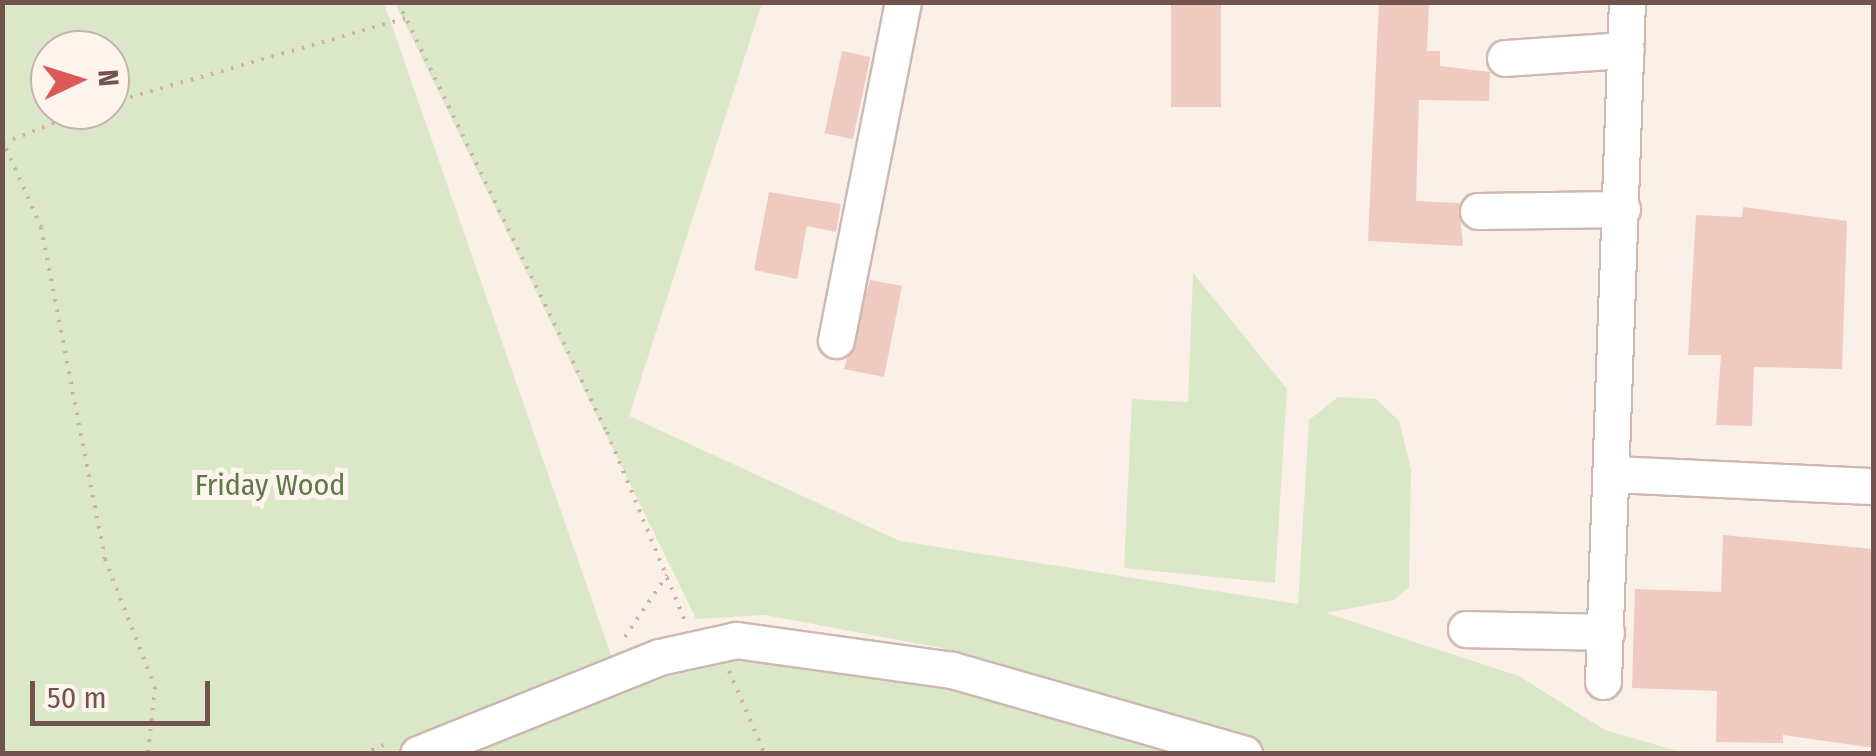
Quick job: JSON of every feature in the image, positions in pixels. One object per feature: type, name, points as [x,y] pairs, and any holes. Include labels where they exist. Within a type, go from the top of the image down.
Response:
[{"type":"lane","points":[[836,340],[903,2]]},
{"type":"lane","points":[[1603,682],[1615,474],[1627,2]]},
{"type":"lane","points":[[1505,58],[1626,50]]},
{"type":"lane","points":[[1478,210],[1622,208]]},
{"type":"lane","points":[[1615,474],[1874,486]]},
{"type":"lane","points":[[1466,629],[1606,632]]},
{"type":"lane","points":[[418,754],[707,653],[788,641],[952,670],[1244,754]]},
{"type":"path","points":[[398,2],[607,432],[707,653],[765,754]]},
{"type":"path","points":[[130,97],[407,18]]},
{"type":"path","points":[[34,130],[3,142],[41,226],[106,559],[155,688],[149,753]]},
{"type":"green space","name":"Friday Wood","points":[[2,3],[384,3],[617,672],[418,753],[3,753]]},
{"type":"green space","points":[[395,3],[762,3],[629,416],[900,541],[1298,604],[1309,420],[1338,397],[1376,399],[1399,421],[1411,469],[1409,587],[1394,600],[1326,613],[1519,676],[1605,730],[1684,753],[1255,753],[941,648],[765,615],[696,619]]},
{"type":"green space","points":[[1193,273],[1287,389],[1275,583],[1124,568],[1132,399],[1188,402]]},
{"type":"green space","points":[[767,653],[967,685],[1206,754],[457,754],[677,671]]},
{"type":"building","points":[[1171,2],[1221,2],[1221,107],[1171,107]]},
{"type":"building","points":[[1379,2],[1429,2],[1427,51],[1440,51],[1440,66],[1490,72],[1489,101],[1419,100],[1416,201],[1459,203],[1463,246],[1368,241]]},
{"type":"building","points":[[842,51],[870,57],[853,139],[825,133]]},
{"type":"building","points":[[769,192],[841,204],[836,232],[807,226],[797,279],[754,270]]},
{"type":"building","points":[[1743,207],[1847,221],[1842,369],[1754,367],[1752,426],[1716,425],[1721,355],[1688,355],[1696,215],[1742,217]]},
{"type":"building","points":[[870,280],[902,286],[884,377],[844,369]]},
{"type":"building","points":[[1723,535],[1874,549],[1874,748],[1783,735],[1783,743],[1716,742],[1717,691],[1632,688],[1635,589],[1721,592]]}]
